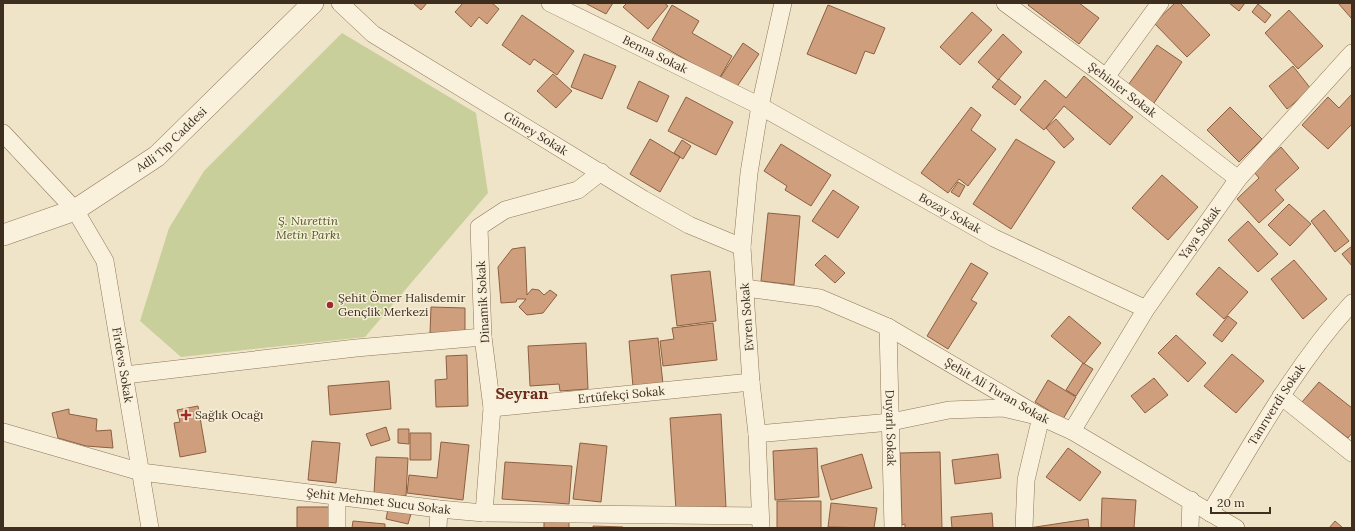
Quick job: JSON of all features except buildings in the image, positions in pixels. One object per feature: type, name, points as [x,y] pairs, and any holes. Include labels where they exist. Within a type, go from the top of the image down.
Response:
[{"type":"street","name":"Adli Tıp Caddesi","points":[[3,235],[75,210],[157,156],[313,3]]},
{"type":"street","name":"Güney Sokak","points":[[340,3],[373,34],[689,225],[742,247]]},
{"type":"street","name":"Benna Sokak","points":[[550,3],[760,106]]},
{"type":"street","name":"Evren Sokak","points":[[760,522],[757,434],[751,382],[742,247],[749,174],[760,106],[783,3]]},
{"type":"street","name":"Şehinler Sokak","points":[[1005,3],[1106,77],[1238,179]]},
{"type":"street","points":[[1106,77],[1160,3]]},
{"type":"street","name":"Yaya Sokak","points":[[1072,431],[1146,309],[1238,179],[1352,53]]},
{"type":"street","name":"Bozay Sokak","points":[[760,106],[994,238],[1146,309]]},
{"type":"street","name":"Firdevs Sokak","points":[[3,133],[75,210],[105,261],[150,528]]},
{"type":"street","name":"Dinamik Sokak","points":[[484,513],[492,408],[484,337],[479,228],[505,210],[578,190],[602,172]]},
{"type":"street","name":"Şehit Ali Turan Sokak","points":[[745,288],[820,298],[888,327],[1041,417],[1072,431],[1192,500],[1210,513],[1236,528]]},
{"type":"street","name":"Tanrıverdi Sokak","points":[[1210,513],[1281,396],[1329,328],[1352,303]]},
{"type":"street","name":"Duyarlı Sokak","points":[[888,327],[893,528]]},
{"type":"street","points":[[125,375],[356,348],[484,337]]},
{"type":"street","name":"Ertüfekçi Sokak","points":[[492,408],[751,382]]},
{"type":"street","points":[[1281,396],[1352,453]]},
{"type":"street","points":[[757,434],[891,422],[949,410],[1003,408],[1041,417],[1026,480],[1024,528]]},
{"type":"street","name":"Şehit Mehmet Sucu Sokak","points":[[3,432],[141,472],[337,497],[439,509],[583,520],[760,522]]},
{"type":"street","points":[[337,497],[337,528]]},
{"type":"street","points":[[1190,528],[1192,500]]},
{"type":"street","points":[[438,528],[439,509]]},
{"type":"green space","name":"Ş. Nurettin Metin Parkı","points":[[342,33],[476,113],[488,193],[365,337],[181,357],[140,321],[169,228],[204,171]]},
{"type":"place","name":"Şehit Ömer Halisdemir Gençlik Merkezi","points":[[330,305]]},
{"type":"place","name":"Sağlık Ocağı","points":[[186,415]]},
{"type":"district","name":"Seyran","points":[[522,393]]}]
